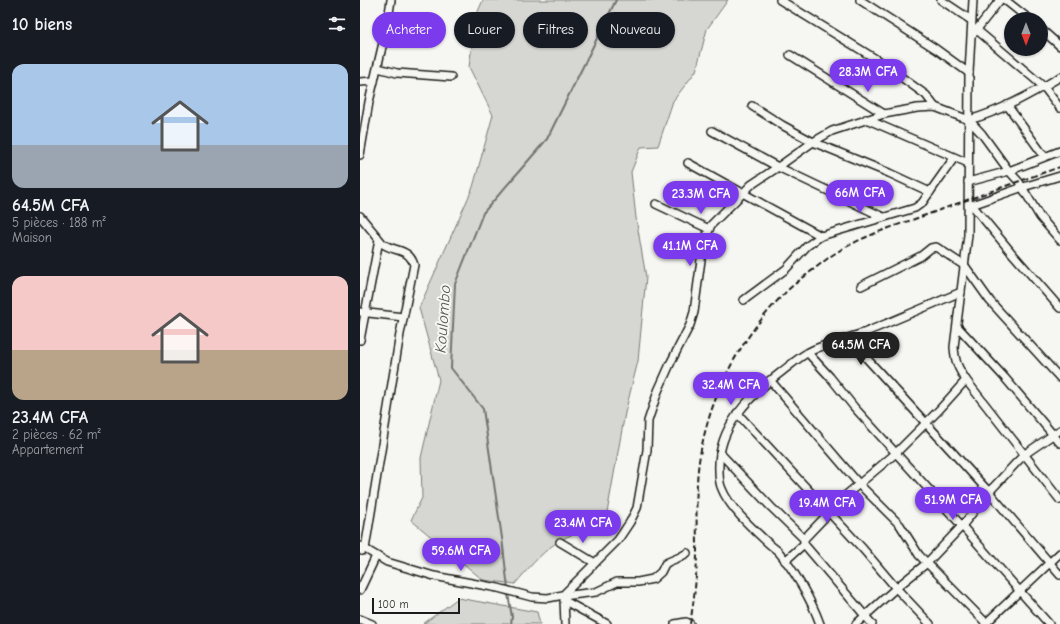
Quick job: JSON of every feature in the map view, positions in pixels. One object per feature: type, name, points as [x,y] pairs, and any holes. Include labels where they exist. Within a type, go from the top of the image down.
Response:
[{"type":"street","points":[[360,155],[369,102],[378,68],[391,0]]},
{"type":"street","points":[[780,0],[879,61],[926,94],[935,107]]},
{"type":"street","points":[[860,0],[936,49],[969,73]]},
{"type":"street","points":[[940,0],[971,20]]},
{"type":"street","points":[[972,0],[969,73],[968,163],[970,206],[965,266],[954,347],[955,360],[966,380],[1060,500]]},
{"type":"street","points":[[970,38],[1000,0]]},
{"type":"street","points":[[1005,0],[1020,12]]},
{"type":"street","points":[[977,30],[1044,87],[1060,108]]},
{"type":"street","points":[[1048,35],[1060,46]]},
{"type":"street","points":[[790,56],[884,114]]},
{"type":"street","points":[[378,68],[397,73],[451,78]]},
{"type":"street","points":[[969,120],[1006,105],[1044,87],[1060,77]]},
{"type":"street","points":[[360,82],[374,81]]},
{"type":"street","points":[[1006,105],[1044,156]]},
{"type":"street","points":[[752,106],[813,142],[889,173],[930,192]]},
{"type":"street","points":[[565,624],[564,597],[625,530],[638,508],[647,450],[648,421],[658,391],[690,325],[694,312],[703,245],[711,224],[750,185],[813,142],[832,131],[884,114],[917,108],[935,107],[969,120],[982,134],[1009,171],[1023,187],[1040,217],[1060,240]]},
{"type":"street","points":[[866,119],[968,163]]},
{"type":"street","points":[[712,131],[778,167],[883,217]]},
{"type":"street","points":[[968,182],[1009,171],[1060,151]]},
{"type":"street","points":[[744,300],[779,274],[807,246],[821,236],[915,208],[922,203],[954,158]]},
{"type":"street","points":[[688,164],[821,236]]},
{"type":"street","points":[[970,206],[1023,187],[1059,178]]},
{"type":"street","points":[[656,204],[709,230]]},
{"type":"street","points":[[970,206],[1060,308]]},
{"type":"street","points":[[360,216],[379,240],[387,247],[403,252],[412,259],[413,271],[403,317],[362,549],[387,562],[412,570],[450,580],[498,588],[524,595],[548,598],[596,592],[617,582],[638,582],[653,579],[661,572],[665,564],[686,553]]},
{"type":"street","points":[[360,340],[363,312],[379,240]]},
{"type":"street","points":[[861,286],[915,260],[934,247],[941,249],[965,266],[990,301],[1060,378]]},
{"type":"street","points":[[820,624],[816,613],[803,589],[785,561],[734,508],[721,488],[720,453],[727,429],[737,413],[751,397],[770,380],[808,352],[867,331],[961,292]]},
{"type":"street","points":[[363,312],[403,317]]},
{"type":"street","points":[[957,326],[1005,378],[1060,443]]},
{"type":"street","points":[[848,338],[989,492],[1060,575]]},
{"type":"street","points":[[808,352],[854,407],[1049,624]]},
{"type":"street","points":[[770,380],[859,484],[900,525],[919,555],[986,624],[1060,553]]},
{"type":"street","points":[[785,561],[804,542],[829,512],[896,453],[966,380]]},
{"type":"street","points":[[737,413],[930,624]]},
{"type":"street","points":[[856,624],[896,588],[927,563],[962,526],[989,492],[1025,454],[1060,430]]},
{"type":"street","points":[[720,453],[804,542],[872,624]]},
{"type":"street","points":[[560,542],[595,564]]},
{"type":"street","points":[[360,590],[376,556]]},
{"type":"street","points":[[564,597],[607,624]]},
{"type":"street","points":[[360,618],[372,624]]},
{"type":"street","points":[[675,624],[686,622],[690,624]]},
{"type":"shaded area","points":[[483,0],[728,0],[707,29],[696,71],[673,101],[658,146],[641,147],[631,172],[636,218],[646,277],[638,361],[625,413],[605,524],[574,534],[550,547],[515,584],[483,580],[411,520],[422,498],[421,458],[439,380],[419,308],[473,187],[493,115],[469,67],[472,48],[515,48],[515,12],[478,12]]},
{"type":"shaded area","points":[[458,598],[537,612],[540,624],[423,624]]},
{"type":"waterway","name":"Koulombo","points":[[508,589],[483,409],[451,368],[455,284],[483,213],[547,139],[616,0]]},
{"type":"waterway","name":"Koulombo","points":[[508,594],[512,617],[511,624]]},
{"type":"railway","points":[[690,624],[696,570],[696,511],[699,458],[707,423],[714,402],[733,362],[744,343],[771,307],[787,291],[831,256],[866,237],[1060,167]]}]
